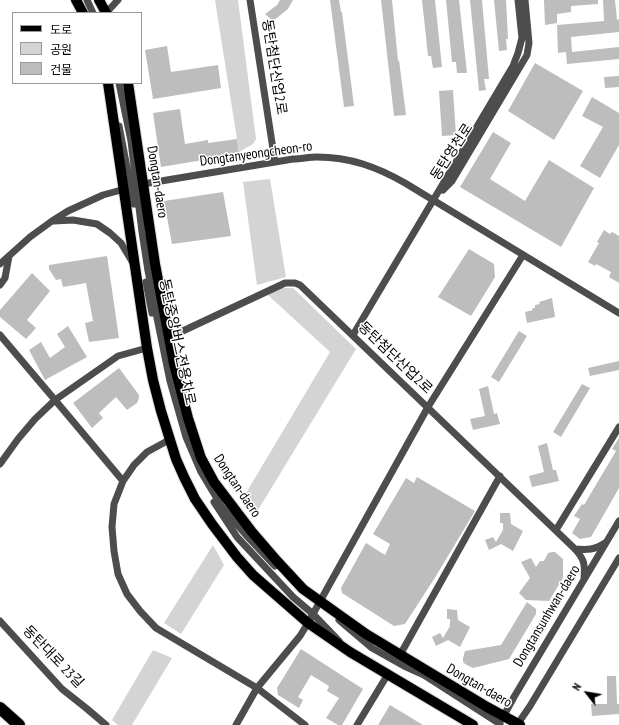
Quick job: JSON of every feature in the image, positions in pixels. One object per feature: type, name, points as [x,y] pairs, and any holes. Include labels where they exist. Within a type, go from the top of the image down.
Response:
[{"type":"highway","points":[[0,708],[19,725]]},
{"type":"main road","points":[[76,0],[82,12]]},
{"type":"main road","points":[[99,0],[105,12]]},
{"type":"main road","points":[[109,84],[134,187]]},
{"type":"main road","name":"Dongtan-daero","points":[[128,84],[134,187],[135,266],[147,348],[161,411],[176,459],[195,499],[237,557],[253,575],[311,618],[350,652],[473,725]]},
{"type":"main road","name":"Dongtan-daero","points":[[134,187],[155,264],[174,364],[188,418],[201,458],[214,482],[252,532],[277,561],[304,590],[319,603],[366,634],[487,707],[501,722],[518,725]]},
{"type":"street","points":[[80,0],[86,12]]},
{"type":"street","points":[[87,0],[93,12]]},
{"type":"street","points":[[107,12],[118,0]]},
{"type":"street","name":"동탄첨단산업2로","points":[[250,0],[275,162]]},
{"type":"street","name":"동탄영천로","points":[[434,200],[513,66],[522,38],[518,0]]},
{"type":"street","name":"동탄영천로","points":[[434,200],[452,181],[527,55],[530,43],[525,0]]},
{"type":"street","name":"동탄중앙버스전용차로","points":[[119,84],[131,140],[134,187],[157,318],[170,381],[186,437],[201,472],[222,507],[246,535],[300,591],[319,603],[372,648],[404,666],[424,675],[501,722]]},
{"type":"street","name":"Dongtanyeongcheon-ro","points":[[0,264],[30,237],[52,221],[68,211],[103,195],[134,187],[275,162],[318,157],[342,159],[364,164],[385,172],[619,312]]},
{"type":"street","points":[[134,187],[147,286],[162,366],[184,443],[218,510],[237,537],[311,618]]},
{"type":"street","points":[[353,335],[434,200]]},
{"type":"street","points":[[52,221],[73,220],[97,224],[121,243],[135,266]]},
{"type":"street","points":[[0,259],[9,255]]},
{"type":"street","points":[[0,285],[5,278],[9,255]]},
{"type":"street","points":[[236,725],[257,688],[300,636],[428,407],[524,255]]},
{"type":"street","name":"동탄첨단산업2로","points":[[170,337],[285,283],[290,282],[300,285],[575,549],[584,562],[584,579]]},
{"type":"street","points":[[0,335],[123,481]]},
{"type":"street","points":[[0,464],[18,438],[34,419],[55,400],[118,356],[147,348]]},
{"type":"street","points":[[556,530],[619,427]]},
{"type":"street","points":[[170,440],[147,452],[134,465],[123,481],[114,504],[112,527],[114,551],[118,574],[127,594],[156,628],[257,688],[305,725]]},
{"type":"street","points":[[400,655],[500,476]]},
{"type":"street","name":"Dongtansunhwan-daero","points":[[501,722],[514,696],[619,521]]},
{"type":"street","points":[[575,549],[590,550],[598,548],[607,542]]},
{"type":"street","points":[[518,725],[619,558]]},
{"type":"street","name":"동탄대로 23길","points":[[0,622],[62,689],[106,725]]},
{"type":"street","points":[[357,725],[388,674]]},
{"type":"green space","points":[[215,0],[238,0],[256,139],[253,144],[239,152]]},
{"type":"green space","points":[[270,179],[286,277],[257,285],[243,182]]},
{"type":"green space","points":[[278,288],[293,288],[356,349],[258,510],[246,493],[330,352],[268,295]]},
{"type":"green space","points":[[213,545],[224,565],[181,634],[164,623]]},
{"type":"green space","points":[[153,650],[172,658],[132,725],[118,725],[112,720]]},
{"type":"building","points":[[280,0],[293,0],[288,9],[273,21],[265,14],[277,5]]},
{"type":"building","points":[[330,0],[339,0],[342,12],[354,106],[344,107]]},
{"type":"building","points":[[381,0],[392,0],[398,61],[399,60],[406,115],[394,116]]},
{"type":"building","points":[[422,0],[435,0],[442,67],[433,68],[431,56],[428,56]]},
{"type":"building","points":[[446,0],[459,0],[467,73],[457,73],[456,62],[452,62]]},
{"type":"building","points":[[470,0],[482,0],[489,79],[484,79],[486,90],[479,91]]},
{"type":"building","points":[[494,0],[506,0],[508,39],[506,39],[507,50],[499,51]]},
{"type":"building","points":[[544,0],[598,0],[598,4],[571,6],[571,12],[557,14],[557,23],[545,25]]},
{"type":"building","points":[[603,0],[615,0],[617,20],[619,19],[619,32],[571,37],[572,52],[619,47],[619,59],[567,64],[566,52],[558,53],[557,25],[604,21]]},
{"type":"building","points":[[167,46],[171,72],[218,65],[221,88],[153,99],[145,50]]},
{"type":"building","points":[[535,63],[583,91],[554,140],[508,111]]},
{"type":"building","points":[[619,76],[619,87],[605,88],[604,77]]},
{"type":"building","points":[[453,90],[456,135],[442,136],[439,91]]},
{"type":"building","points":[[592,97],[619,113],[619,145],[600,178],[580,166],[603,127],[582,116]]},
{"type":"building","points":[[180,109],[185,144],[208,140],[208,143],[237,139],[239,154],[161,167],[153,113]]},
{"type":"building","points":[[493,132],[511,143],[490,179],[525,201],[549,160],[594,188],[561,247],[460,187]]},
{"type":"building","points":[[223,192],[231,236],[172,244],[164,201]]},
{"type":"building","points":[[604,230],[610,234],[612,232],[619,236],[619,283],[609,277],[611,272],[596,264],[595,266],[588,262],[599,243],[597,242]]},
{"type":"building","points":[[469,249],[494,264],[495,277],[471,316],[438,297]]},
{"type":"building","points":[[107,256],[119,338],[89,342],[85,323],[93,321],[86,283],[63,287],[61,279],[56,280],[49,269],[49,265]]},
{"type":"building","points":[[32,273],[50,291],[27,320],[36,328],[26,339],[0,317],[0,310]]},
{"type":"building","points":[[552,298],[555,317],[527,323],[525,312],[533,310],[532,308],[535,308],[535,305],[540,304],[539,302]]},
{"type":"building","points":[[68,326],[87,357],[45,380],[29,350],[41,342],[50,358],[65,347],[57,334]]},
{"type":"building","points":[[519,331],[527,336],[499,382],[491,377]]},
{"type":"building","points":[[619,361],[619,370],[590,376],[588,368]]},
{"type":"building","points":[[119,368],[139,395],[137,403],[127,410],[116,397],[99,413],[103,418],[92,428],[73,403]]},
{"type":"building","points":[[582,384],[590,388],[561,437],[553,432]]},
{"type":"building","points":[[488,386],[494,414],[497,413],[500,424],[473,430],[470,419],[485,416],[479,389]]},
{"type":"building","points":[[619,438],[619,488],[591,537],[580,539],[572,533],[580,519],[574,516],[582,504],[584,505],[616,451],[612,449]]},
{"type":"building","points":[[547,443],[553,470],[556,470],[559,481],[532,487],[529,476],[544,472],[538,446]]},
{"type":"building","points":[[417,477],[475,511],[405,624],[394,626],[342,593],[341,588],[366,543],[385,555],[390,544],[373,534],[406,478],[414,483]]},
{"type":"building","points":[[500,513],[510,513],[511,524],[523,531],[513,551],[501,544],[489,550],[485,540],[493,537],[496,542],[503,530],[503,523],[500,523]]},
{"type":"building","points":[[555,552],[563,559],[563,578],[549,601],[526,600],[519,593],[530,578],[521,562],[531,558],[536,567],[540,561],[544,561],[548,553]]},
{"type":"building","points":[[527,602],[536,609],[536,614],[509,659],[473,668],[463,662],[465,651],[501,645]]},
{"type":"building","points":[[447,609],[457,610],[458,620],[470,627],[460,647],[448,640],[436,646],[432,637],[440,633],[443,638],[450,626],[450,619],[447,619]]},
{"type":"building","points":[[301,649],[363,689],[342,725],[338,725],[326,718],[339,698],[327,691],[329,686],[311,675],[298,697],[303,700],[299,708],[278,695],[277,688]]},
{"type":"building","points":[[607,676],[616,676],[617,704],[619,704],[619,714],[592,716],[591,704],[607,704]]},
{"type":"building","points":[[390,705],[423,725],[378,725]]}]
